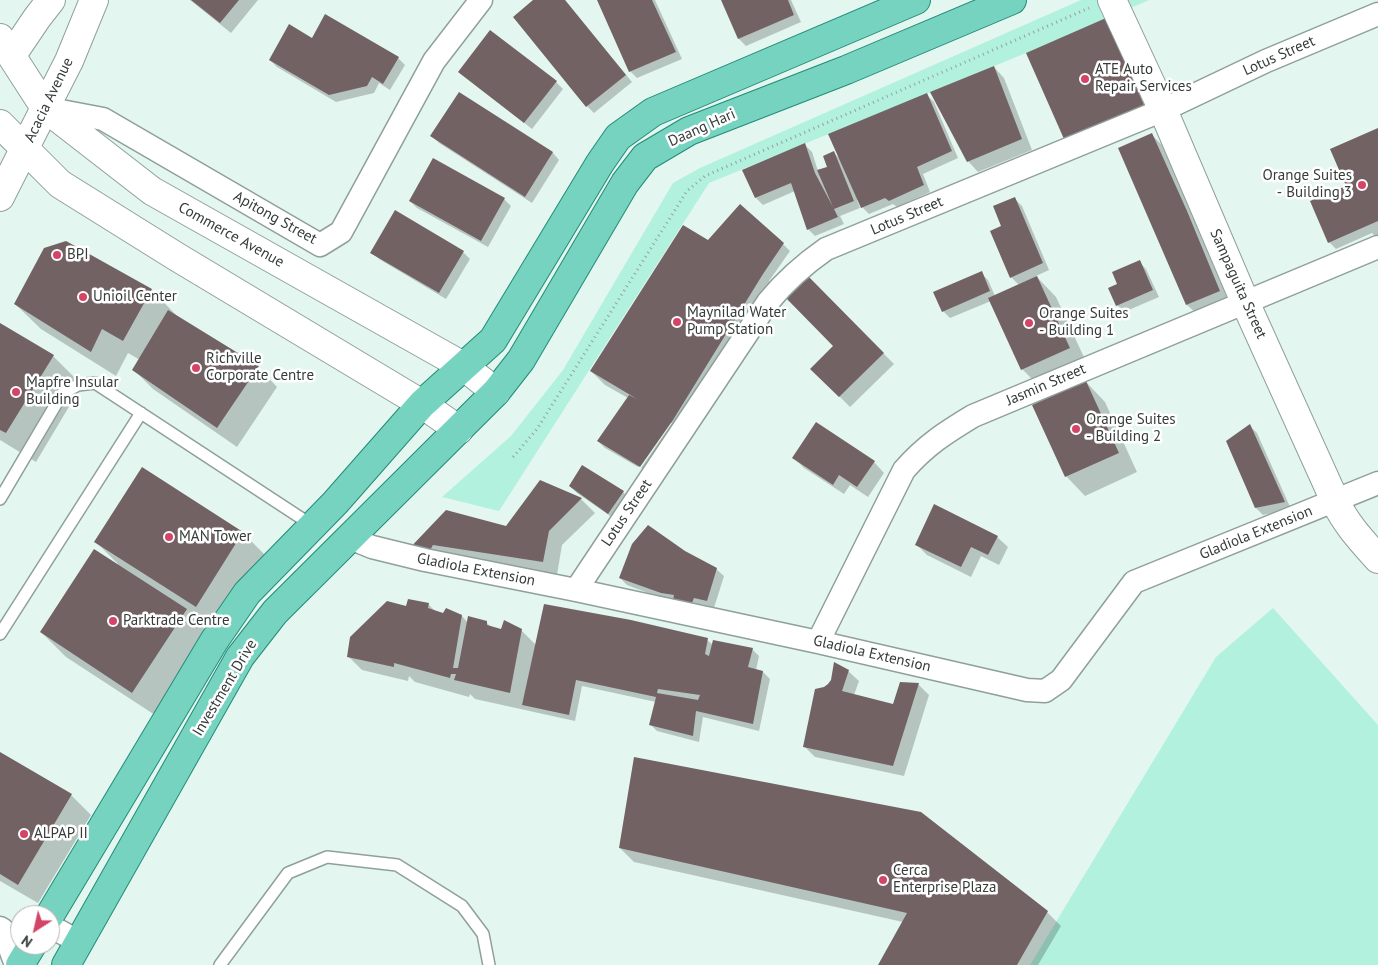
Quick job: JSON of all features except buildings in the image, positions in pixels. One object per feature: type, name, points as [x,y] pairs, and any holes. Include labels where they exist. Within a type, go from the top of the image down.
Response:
[{"type":"main road","points":[[4,57],[51,0]]},
{"type":"main road","name":"Acacia Avenue","points":[[0,197],[69,61],[94,0]]},
{"type":"main road","points":[[56,905],[214,641],[248,593],[311,528],[422,404],[493,340],[600,162],[618,137],[653,112],[916,0]]},
{"type":"main road","name":"Daang Hari","points":[[459,430],[496,392],[521,360],[626,183],[645,156],[689,131],[846,70],[1012,0]]},
{"type":"main road","name":"Sampaguita Street","points":[[1102,3],[1163,110],[1245,302],[1344,519],[1355,535],[1378,559]]},
{"type":"main road","name":"Commerce Avenue","points":[[4,57],[45,108],[152,191],[463,366],[496,392]]},
{"type":"main road","points":[[0,124],[60,184],[177,257],[422,404],[459,430]]},
{"type":"main road","name":"Investment Drive","points":[[72,953],[240,658],[275,612],[459,430]]},
{"type":"street","name":"Apitong Street","points":[[45,108],[102,119],[320,245],[341,232],[434,61],[482,0]]},
{"type":"street","name":"Lotus Street","points":[[576,590],[768,302],[788,279],[808,261],[826,249],[1163,110],[1266,61],[1378,14]]},
{"type":"street","name":"Jasmin Street","points":[[818,642],[904,470],[921,450],[946,432],[973,416],[1378,247]]},
{"type":"street","name":"Gladiola Extension","points":[[350,538],[372,547],[425,560],[818,642],[1028,690],[1045,691],[1061,680],[1134,582],[1378,483]]},
{"type":"street","points":[[8,928],[16,965]]},
{"type":"street","points":[[60,938],[72,953]]},
{"type":"lane","points":[[0,498],[62,394],[78,385],[95,383],[301,518],[311,528]]},
{"type":"lane","points":[[0,634],[141,413]]},
{"type":"lane","points":[[220,965],[288,873],[327,857],[397,865],[462,906],[483,934],[489,965]]},
{"type":"path","points":[[513,457],[537,429],[687,191],[705,176],[1102,3]]},
{"type":"green space","points":[[1081,0],[1149,0],[1026,53],[709,183],[499,511],[442,497],[511,436],[563,370],[673,183],[700,168]]},
{"type":"green space","points":[[1273,608],[1378,725],[1378,965],[1030,965],[1216,657]]},
{"type":"place","name":"ATE Auto Repair Services","points":[[1085,79]]},
{"type":"place","name":"Orange Suites - Building 3","points":[[1362,185]]},
{"type":"place","name":"BPI","points":[[57,255]]},
{"type":"place","name":"Unioil Center","points":[[83,297]]},
{"type":"place","name":"Maynilad Water Pump Station","points":[[677,322]]},
{"type":"place","name":"Orange Suites - Building 1","points":[[1029,323]]},
{"type":"place","name":"Richville Corporate Centre","points":[[196,368]]},
{"type":"place","name":"Mapfre Insular Building","points":[[16,392]]},
{"type":"place","name":"Orange Suites - Building 2","points":[[1076,429]]},
{"type":"place","name":"MAN Tower","points":[[169,537]]},
{"type":"place","name":"Parktrade Centre","points":[[113,621]]},
{"type":"place","name":"ALPAP II","points":[[24,834]]},
{"type":"place","name":"Cerca Enterprise Plaza","points":[[883,880]]}]
